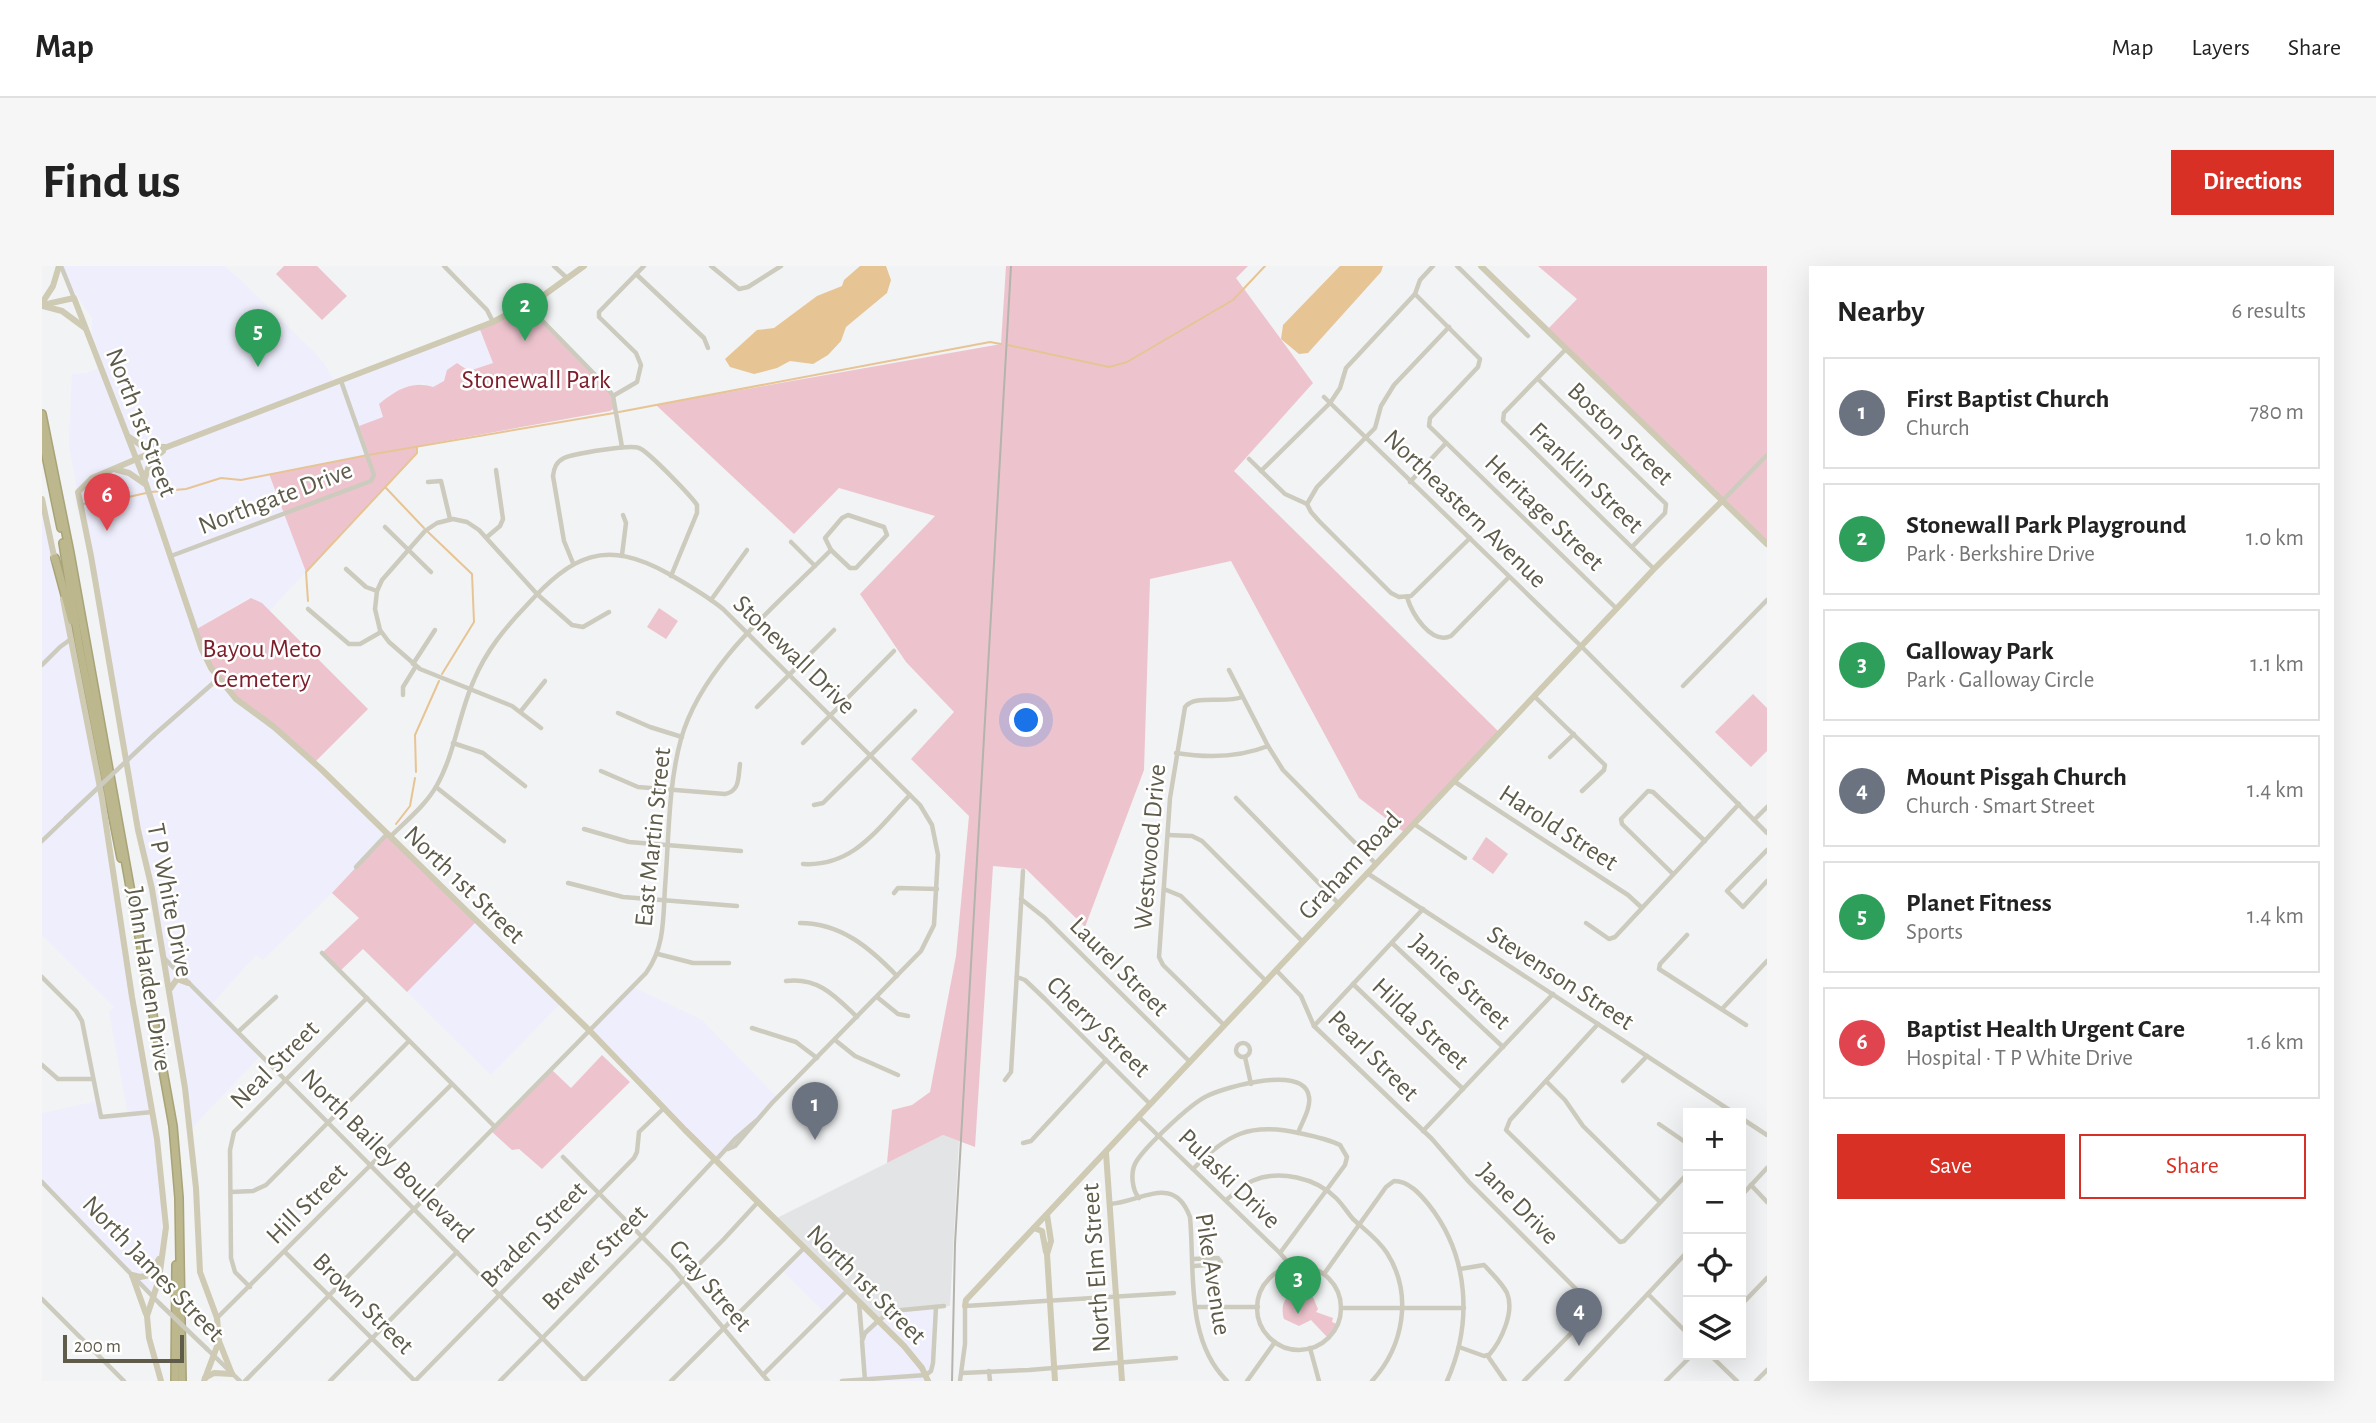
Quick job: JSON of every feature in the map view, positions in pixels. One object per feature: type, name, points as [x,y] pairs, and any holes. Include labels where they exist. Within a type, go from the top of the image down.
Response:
[{"type":"highway","points":[[42,414],[172,1115],[179,1198],[182,1381]]},
{"type":"highway","points":[[42,436],[75,609],[79,645]]},
{"type":"highway","points":[[55,558],[79,645],[93,711],[150,1014],[170,1138],[176,1216],[175,1381]]},
{"type":"main road","points":[[42,305],[60,266]]},
{"type":"main road","name":"T P White Drive","points":[[205,1380],[219,1341],[217,1318],[200,1272],[191,1135],[152,889],[138,830],[78,492],[88,480],[136,459],[493,322],[527,305],[584,266]]},
{"type":"main road","points":[[1480,266],[1767,544]]},
{"type":"main road","points":[[42,305],[74,298]]},
{"type":"main road","name":"North 1st Street","points":[[74,298],[128,436],[204,655],[219,678],[236,699],[274,727],[590,1031],[908,1351],[927,1378]]},
{"type":"main road","points":[[42,305],[62,311],[86,329]]},
{"type":"main road","points":[[128,436],[142,446],[167,447]]},
{"type":"main road","points":[[113,469],[129,473],[145,483],[151,460],[167,447]]},
{"type":"main road","name":"John Harden Drive","points":[[42,499],[102,799],[132,997],[153,1111],[165,1215],[154,1298],[149,1305],[147,1316]]},
{"type":"main road","name":"Graham Road","points":[[965,1306],[967,1300],[1140,1118],[1224,1025],[1654,569],[1722,501]]},
{"type":"main road","points":[[169,991],[177,979],[188,983]]},
{"type":"main road","name":"North Elm Street","points":[[1106,1153],[1122,1381]]},
{"type":"main road","points":[[1047,1215],[1051,1241],[1047,1254]]},
{"type":"main road","points":[[1034,1228],[1044,1236],[1047,1254],[1055,1381]]},
{"type":"main road","points":[[132,1275],[150,1275],[162,1253]]},
{"type":"main road","points":[[132,1275],[147,1316],[149,1338],[161,1381]]},
{"type":"main road","points":[[205,1380],[214,1373],[232,1374],[219,1341]]},
{"type":"street","points":[[60,266],[74,298]]},
{"type":"street","points":[[444,266],[487,310],[493,322]]},
{"type":"street","points":[[554,266],[567,279]]},
{"type":"street","points":[[612,396],[637,382],[641,365],[636,353],[599,317],[599,312],[644,266]]},
{"type":"street","points":[[711,266],[739,289],[748,287],[781,266]]},
{"type":"street","points":[[1261,471],[1330,403],[1340,388],[1346,368],[1415,294],[1420,280],[1433,266]]},
{"type":"street","points":[[1457,266],[1528,335]]},
{"type":"street","points":[[636,274],[704,338],[708,348]]},
{"type":"street","points":[[1307,504],[1317,487],[1375,428],[1381,406],[1394,385],[1449,327],[1415,294]]},
{"type":"street","points":[[527,305],[592,369],[612,396],[622,447]]},
{"type":"street","name":"Heritage Street","points":[[1449,327],[1478,355],[1480,362],[1430,418],[1429,426],[1618,609]]},
{"type":"street","name":"Franklin Street","points":[[1566,349],[1504,413],[1503,421],[1654,569]]},
{"type":"street","name":"Boston Street","points":[[1538,379],[1666,504],[1665,513],[1632,547]]},
{"type":"street","name":"Northgate Drive","points":[[171,556],[369,482],[374,475],[370,458],[341,380]]},
{"type":"street","name":"Northeastern Avenue","points":[[1324,397],[1582,647],[1767,833]]},
{"type":"street","points":[[1410,482],[1446,443]]},
{"type":"street","points":[[573,563],[564,541],[553,476],[555,467],[565,458],[622,447],[643,449],[697,505],[697,513],[671,576]]},
{"type":"street","name":"Graham Road","points":[[1722,501],[1767,455]]},
{"type":"street","points":[[1249,459],[1285,494],[1307,504],[1319,521],[1391,593],[1399,597],[1407,597],[1419,590],[1470,538]]},
{"type":"street","points":[[487,537],[500,526],[504,516],[496,470]]},
{"type":"street","points":[[428,482],[441,481],[450,519]]},
{"type":"street","points":[[622,555],[626,523],[623,515]]},
{"type":"street","points":[[848,515],[884,527],[887,535],[856,568],[850,568],[831,550],[825,538],[842,518],[848,515]]},
{"type":"street","points":[[541,728],[521,711],[414,665],[389,642],[382,632],[375,609],[377,591],[386,574],[431,526],[450,519],[467,522],[487,537],[537,594],[577,627],[583,627],[609,612]]},
{"type":"street","points":[[385,527],[431,572]]},
{"type":"street","points":[[791,542],[815,566]]},
{"type":"street","points":[[711,600],[747,550]]},
{"type":"street","name":"East Martin Street","points":[[242,1381],[642,978],[658,954],[662,935],[673,791],[682,737],[703,688],[719,665],[831,550]]},
{"type":"street","name":"Stonewall Drive","points":[[356,867],[436,787],[481,665],[498,638],[558,573],[573,563],[594,556],[622,555],[645,562],[711,600],[910,795],[924,811],[934,831],[938,855],[931,933],[921,951],[756,1120],[734,1146],[716,1160]]},
{"type":"street","points":[[346,569],[366,587],[377,591]]},
{"type":"street","points":[[1407,597],[1418,619],[1437,637],[1445,638],[1451,636],[1509,577]]},
{"type":"street","points":[[1683,686],[1767,600]]},
{"type":"street","points":[[308,609],[349,645],[360,644],[382,632]]},
{"type":"street","points":[[403,695],[402,687],[435,630]]},
{"type":"street","points":[[757,707],[834,630]]},
{"type":"street","points":[[42,665],[71,639]]},
{"type":"street","points":[[803,743],[894,651]]},
{"type":"street","points":[[1229,670],[1283,770],[1376,864]]},
{"type":"street","points":[[43,839],[219,678]]},
{"type":"street","points":[[521,711],[545,681]]},
{"type":"street","points":[[1534,696],[1605,765],[1604,770],[1582,791]]},
{"type":"street","name":"Westwood Drive","points":[[1224,1025],[1160,961],[1170,798],[1187,703],[1232,701],[1242,697]]},
{"type":"street","points":[[814,805],[823,803],[915,711]]},
{"type":"street","points":[[618,713],[682,737]]},
{"type":"street","points":[[1550,758],[1573,734]]},
{"type":"street","points":[[453,743],[483,753],[525,786]]},
{"type":"street","points":[[1176,753],[1196,756],[1237,755],[1268,746]]},
{"type":"street","points":[[601,771],[638,787],[729,794],[737,785],[740,764]]},
{"type":"street","name":"Harold Street","points":[[1455,782],[1628,895],[1642,908]]},
{"type":"street","points":[[436,787],[504,842]]},
{"type":"street","points":[[1673,874],[1620,819],[1648,791],[1653,792],[1705,841]]},
{"type":"street","points":[[803,864],[828,864],[854,852],[910,795]]},
{"type":"street","points":[[1236,798],[1339,904]]},
{"type":"street","points":[[1586,923],[1605,936],[1612,939],[1615,937],[1739,804]]},
{"type":"street","points":[[1754,820],[1767,807]]},
{"type":"street","points":[[1414,824],[1465,858]]},
{"type":"street","points":[[584,829],[622,841],[741,851]]},
{"type":"street","points":[[1168,835],[1192,836],[1202,841],[1303,942]]},
{"type":"street","points":[[1767,850],[1727,891],[1744,907],[1767,881]]},
{"type":"street","points":[[1005,1080],[1011,1072],[1023,871]]},
{"type":"street","name":"Stevenson Street","points":[[1367,873],[1726,1108]]},
{"type":"street","points":[[568,883],[608,895],[737,906]]},
{"type":"street","points":[[894,893],[898,888],[937,889]]},
{"type":"street","points":[[1164,889],[1181,896],[1266,981]]},
{"type":"street","name":"Laurel Street","points":[[1021,899],[1045,918],[1190,1062]]},
{"type":"street","points":[[1314,1026],[1423,909]]},
{"type":"street","points":[[800,923],[835,929],[851,937],[868,948],[897,976]]},
{"type":"street","points":[[1687,935],[1661,962],[1659,969],[1746,1026]]},
{"type":"street","name":"Janice Street","points":[[1392,943],[1503,1047]]},
{"type":"street","points":[[322,953],[495,1127]]},
{"type":"street","points":[[658,954],[693,963],[729,963]]},
{"type":"street","name":"North Bailey Boulevard","points":[[164,958],[584,1381]]},
{"type":"street","points":[[1722,1009],[1767,961]]},
{"type":"street","name":"Pearl Street","points":[[1276,970],[1301,996],[1314,1026],[1423,1131]]},
{"type":"street","points":[[42,977],[79,1016],[84,1026],[101,1117],[153,1111]]},
{"type":"street","name":"Cherry Street","points":[[1017,977],[1025,980],[1045,999],[1151,1105]]},
{"type":"street","points":[[786,981],[809,982],[826,988],[857,1017]]},
{"type":"street","name":"Hilda Street","points":[[1353,984],[1463,1089]]},
{"type":"street","points":[[1423,1131],[1553,994]]},
{"type":"street","points":[[238,1032],[276,997]]},
{"type":"street","points":[[877,997],[898,1014],[908,1016]]},
{"type":"street","name":"Neal Street","points":[[250,1287],[232,1265],[230,1150],[234,1132],[367,998]]},
{"type":"street","points":[[1598,1024],[1507,1123],[1506,1130],[1622,1242],[1683,1178]]},
{"type":"street","points":[[752,1028],[796,1042],[817,1058]]},
{"type":"street","points":[[835,1040],[855,1056],[898,1075]]},
{"type":"street","points":[[231,1192],[253,1191],[266,1185],[409,1041]]},
{"type":"street","points":[[1245,1056],[1251,1084]]},
{"type":"street","points":[[1623,1081],[1647,1056]]},
{"type":"street","points":[[1023,1143],[1031,1141],[1106,1060]]},
{"type":"street","points":[[42,1065],[58,1079],[93,1079]]},
{"type":"street","points":[[1139,1198],[1133,1188],[1135,1163],[1188,1108],[1230,1087],[1291,1080],[1305,1087],[1310,1100],[1298,1133]]},
{"type":"street","points":[[1546,1082],[1565,1100],[1583,1126],[1660,1202]]},
{"type":"street","name":"Hill Street","points":[[217,1318],[452,1084]]},
{"type":"street","name":"Braden Street","points":[[415,1381],[634,1158],[638,1152],[639,1132],[664,1108]]},
{"type":"street","name":"Pulaski Drive","points":[[1140,1118],[1292,1267]]},
{"type":"street","points":[[1746,1121],[1767,1135]]},
{"type":"street","points":[[1660,1124],[1683,1140]]},
{"type":"street","points":[[1193,1168],[1219,1144],[1241,1132],[1265,1128],[1337,1143],[1346,1152],[1345,1165],[1280,1253]]},
{"type":"street","name":"Jane Drive","points":[[1423,1131],[1469,1182],[1592,1307],[1590,1314],[1524,1381]]},
{"type":"street","name":"Gray Street","points":[[563,1157],[683,1281],[768,1381]]},
{"type":"street","name":"Brewer Street","points":[[500,1381],[716,1160]]},
{"type":"street","points":[[1746,1190],[1767,1168]]},
{"type":"street","name":"Pike Avenue","points":[[1226,1200],[1246,1184],[1272,1175],[1296,1177],[1336,1198],[1374,1237],[1390,1259],[1399,1282],[1402,1308],[1395,1346],[1372,1381]]},
{"type":"street","points":[[1324,1274],[1388,1185],[1394,1181],[1405,1183],[1425,1201],[1441,1223],[1460,1269],[1464,1308],[1459,1347],[1447,1381]]},
{"type":"street","name":"North James Street","points":[[42,1182],[160,1304],[242,1381]]},
{"type":"street","points":[[1751,1185],[1767,1202]]},
{"type":"street","name":"Pike Avenue","points":[[1110,1204],[1160,1192],[1170,1194],[1183,1204],[1190,1217],[1199,1332],[1207,1354],[1227,1381]]},
{"type":"street","points":[[584,1381],[758,1202]]},
{"type":"street","points":[[673,1380],[804,1248]]},
{"type":"street","points":[[331,1381],[457,1251]]},
{"type":"street","name":"Brown Street","points":[[285,1252],[415,1381]]},
{"type":"street","points":[[1566,1381],[1683,1256]]},
{"type":"street","points":[[1193,1259],[1218,1258],[1221,1262],[1194,1266]]},
{"type":"street","points":[[1460,1269],[1484,1265],[1508,1296],[1509,1308],[1504,1328],[1488,1355]]},
{"type":"street","points":[[1292,1267],[1306,1267],[1324,1274],[1338,1291],[1341,1308],[1339,1321],[1333,1332],[1323,1342],[1310,1348],[1290,1348],[1275,1342],[1261,1324],[1258,1307],[1260,1293],[1268,1281],[1279,1272],[1292,1267]]},
{"type":"street","points":[[1746,1300],[1767,1278]]},
{"type":"street","points":[[763,1375],[847,1290]]},
{"type":"street","points":[[960,1381],[965,1344],[965,1306],[1174,1293]]},
{"type":"street","points":[[1648,1294],[1683,1329]]},
{"type":"street","points":[[42,1300],[124,1381]]},
{"type":"street","points":[[859,1301],[865,1380]]},
{"type":"street","points":[[862,1341],[865,1333],[892,1311],[944,1306]]},
{"type":"street","points":[[842,1381],[927,1378],[933,1363],[936,1307]]},
{"type":"street","points":[[1196,1307],[1258,1307]]},
{"type":"street","points":[[1341,1308],[1464,1308]]},
{"type":"street","points":[[1247,1381],[1275,1342]]},
{"type":"street","points":[[1459,1347],[1488,1355],[1505,1381]]},
{"type":"street","points":[[1310,1348],[1319,1381]]},
{"type":"street","points":[[962,1373],[1176,1358]]},
{"type":"street","points":[[1666,1381],[1687,1360]]},
{"type":"street","points":[[1715,1360],[1737,1381]]},
{"type":"street","points":[[1758,1379],[1767,1370]]},
{"type":"street","points":[[989,1371],[990,1381]]},
{"type":"shaded area","points":[[61,266],[224,266],[316,354],[335,383],[479,327],[493,363],[469,371],[461,364],[445,381],[433,387],[422,383],[404,387],[389,396],[379,404],[384,417],[369,455],[269,475],[306,572],[269,611],[262,603],[252,598],[247,599],[195,630],[263,718],[387,834],[332,893],[263,960],[256,955],[211,1005],[261,1055],[191,1129],[69,445],[72,374],[86,373],[101,367],[92,343],[92,318],[66,279]]},
{"type":"shaded area","points":[[860,266],[886,266],[891,280],[887,293],[846,327],[841,341],[828,355],[813,364],[790,361],[777,368],[754,374],[730,367],[725,359],[757,330],[774,328],[817,296],[842,286],[844,280]]},
{"type":"shaded area","points":[[1340,266],[1383,266],[1381,272],[1308,353],[1299,354],[1281,339],[1283,325]]},
{"type":"shaded area","points":[[42,499],[95,761],[160,1173],[162,1228],[154,1298],[42,1182],[42,1113],[98,1101],[101,1117],[128,1115],[109,1012],[114,1007],[42,935]]},
{"type":"shaded area","points":[[476,922],[561,1003],[491,1075],[407,992]]},
{"type":"shaded area","points":[[633,987],[702,1020],[778,1098],[716,1160],[590,1031]]},
{"type":"shaded area","points":[[943,1135],[959,1141],[950,1306],[892,1311],[878,1321],[775,1219]]},
{"type":"shaded area","points":[[804,1248],[847,1291],[825,1313],[782,1270]]},
{"type":"shaded area","points":[[936,1307],[933,1363],[926,1375],[928,1381],[841,1381],[865,1379],[863,1336],[886,1314]]},
{"type":"green space","points":[[284,266],[317,266],[347,296],[322,320],[276,274]]},
{"type":"green space","points":[[1006,266],[1248,266],[1236,278],[1313,383],[1234,471],[1500,733],[1405,833],[1359,798],[1231,561],[1150,579],[1144,770],[1085,927],[1026,869],[993,866],[975,1147],[943,1135],[887,1163],[892,1110],[912,1105],[930,1092],[956,956],[969,816],[911,759],[954,712],[906,662],[860,594],[935,516],[839,488],[794,534],[656,405],[1001,344]]},
{"type":"green space","points":[[1538,266],[1767,266],[1767,544],[1547,330],[1577,299]]},
{"type":"green space","name":"Stonewall Park","points":[[527,305],[607,387],[615,408],[418,446],[417,453],[306,572],[269,474],[369,455],[359,426],[383,417],[379,404],[404,388],[418,385],[433,387],[444,381],[447,370],[457,363],[469,371],[493,363],[479,327]]},
{"type":"green space","name":"Bayou Meto Cemetery","points":[[251,598],[262,603],[368,709],[314,763],[249,710],[211,668],[195,630]]},
{"type":"green space","points":[[659,608],[678,621],[666,639],[647,627]]},
{"type":"green space","points":[[1753,694],[1767,708],[1767,751],[1751,767],[1715,732]]},
{"type":"green space","points":[[387,834],[476,922],[407,992],[363,949],[340,971],[322,953],[359,918],[332,893]]},
{"type":"green space","points":[[1486,837],[1508,854],[1493,874],[1472,859]]},
{"type":"green space","points":[[602,1055],[630,1082],[542,1169],[519,1149],[512,1150],[491,1131],[552,1070],[571,1088]]},
{"type":"green space","points":[[1300,1291],[1312,1295],[1318,1309],[1316,1312],[1333,1318],[1332,1322],[1337,1324],[1328,1338],[1311,1320],[1299,1326],[1284,1319],[1285,1300]]},
{"type":"waterway","points":[[1008,345],[1109,367],[1127,362],[1233,300],[1265,266]]},
{"type":"waterway","points":[[619,412],[990,342],[1001,344]]},
{"type":"waterway","points":[[151,492],[186,489],[221,478],[241,480],[368,455],[614,413]]},
{"type":"waterway","points":[[308,601],[306,572],[417,453],[417,447]]},
{"type":"waterway","points":[[386,488],[424,528]]},
{"type":"waterway","points":[[82,504],[146,493]]},
{"type":"waterway","points":[[428,532],[472,574],[474,622],[442,674]]},
{"type":"waterway","points":[[416,772],[415,735],[439,681]]},
{"type":"waterway","points":[[396,824],[410,806],[415,778]]},
{"type":"railway","points":[[952,1381],[955,1244],[1011,266]]},
{"type":"place","name":"Stonewall Park Playground","points":[[525,341]]},
{"type":"place","name":"Planet Fitness","points":[[258,367]]},
{"type":"place","name":"Baptist Health Urgent Care","points":[[107,531]]},
{"type":"place","name":"First Baptist Church","points":[[815,1140]]},
{"type":"place","name":"Galloway Park","points":[[1298,1314]]},
{"type":"place","name":"Mount Pisgah Church","points":[[1579,1346]]}]
